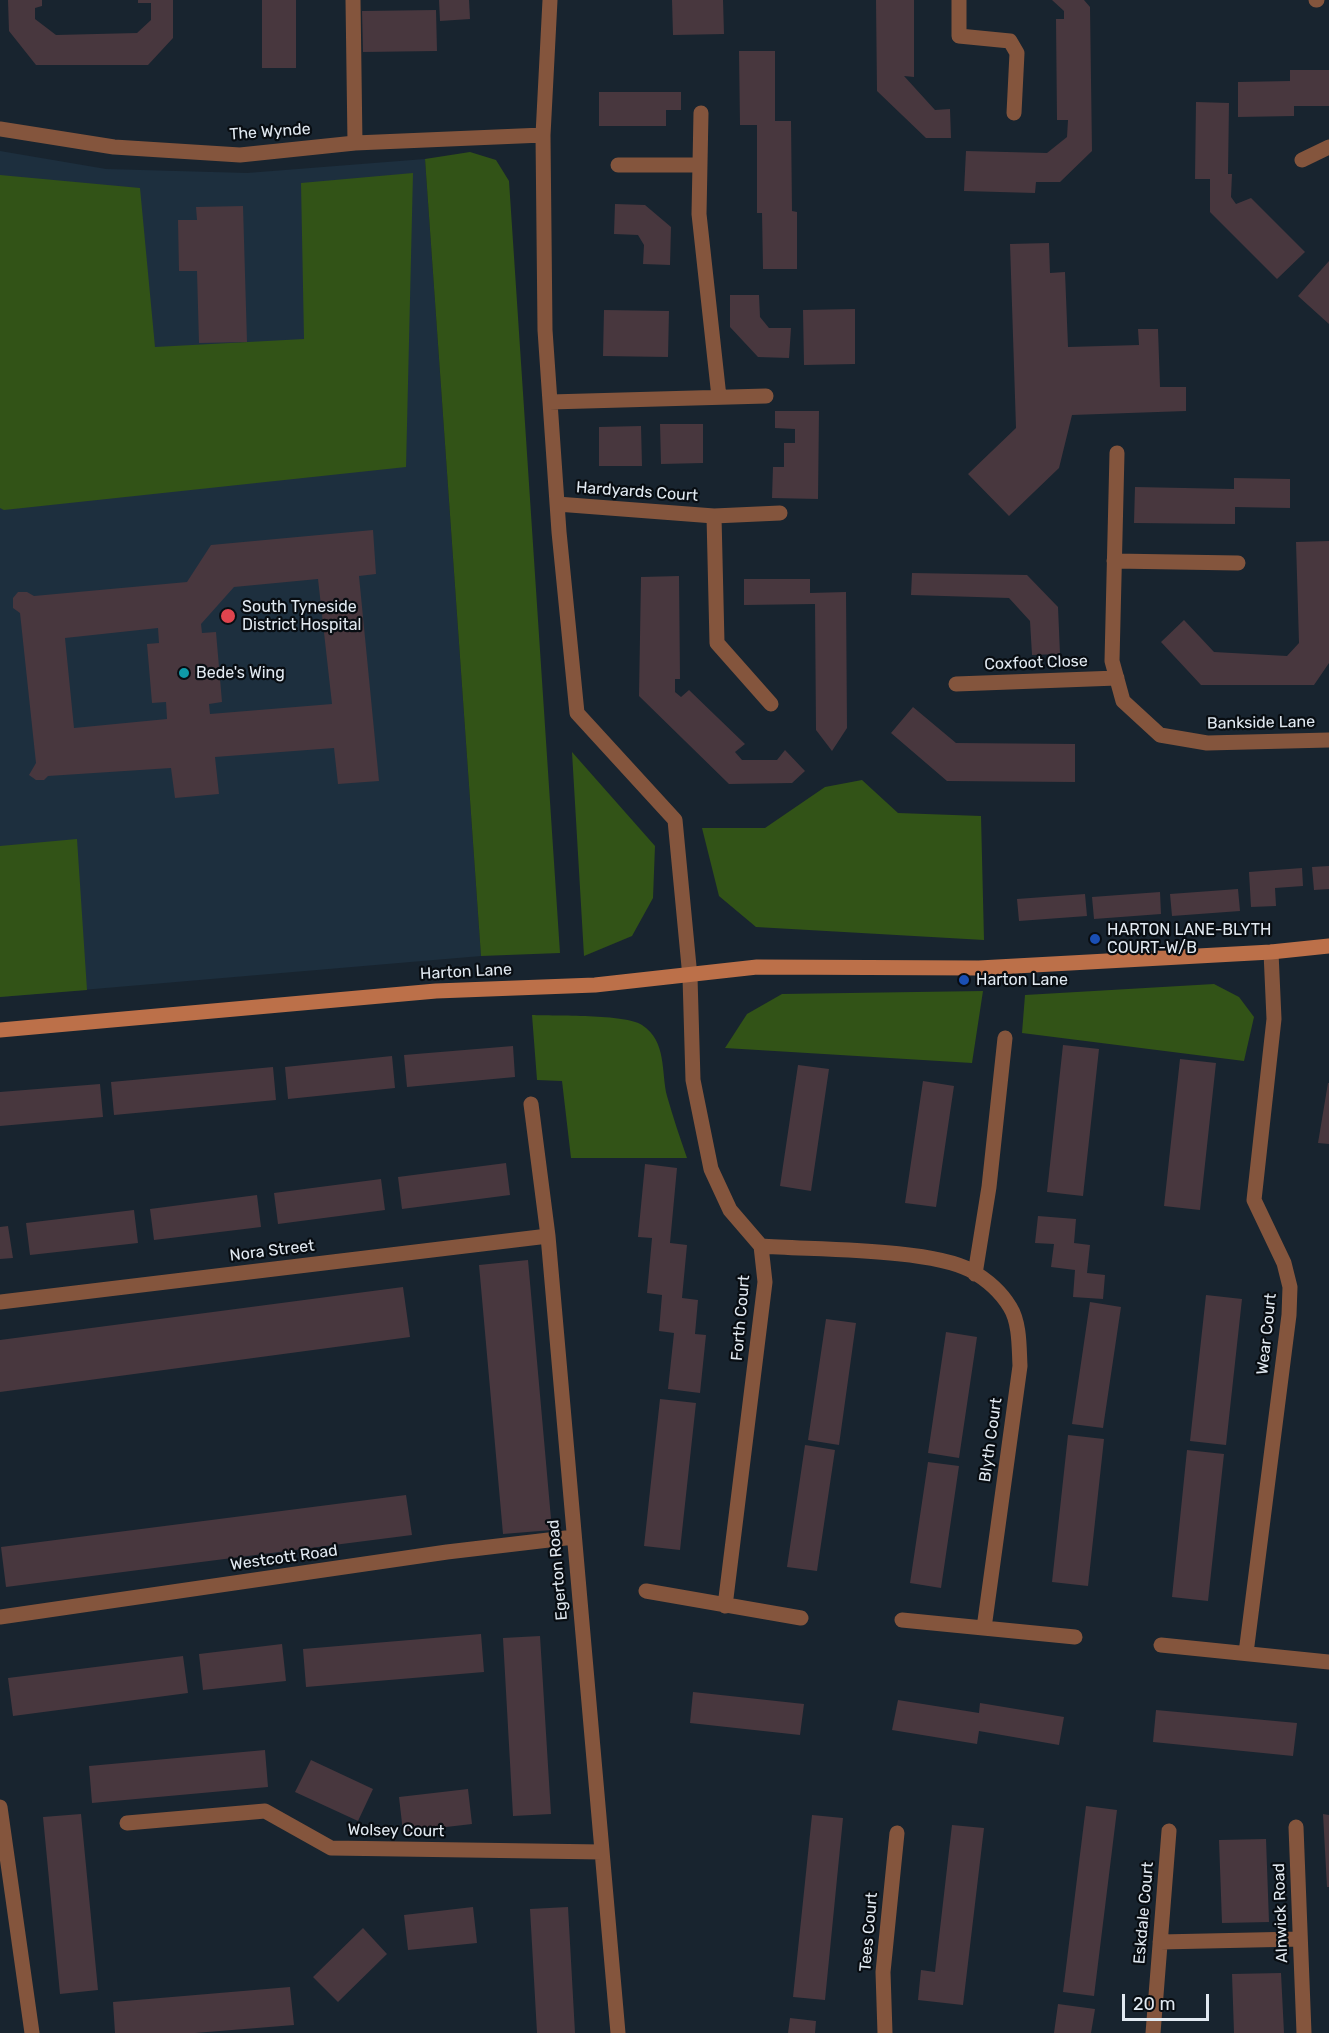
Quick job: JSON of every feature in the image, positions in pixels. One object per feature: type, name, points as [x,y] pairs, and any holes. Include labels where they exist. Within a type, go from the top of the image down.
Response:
[{"type":"street","points":[[353,0],[355,143]]},
{"type":"street","points":[[550,0],[543,135],[545,330],[557,504],[577,713],[675,820],[690,976],[693,1080],[711,1170],[730,1210],[761,1246]]},
{"type":"street","points":[[959,0],[959,36],[1010,41],[1017,53],[1014,113]]},
{"type":"street","points":[[702,113],[699,214],[719,397]]},
{"type":"street","name":"The Wynde","points":[[0,129],[114,147],[240,155],[355,143],[543,135]]},
{"type":"street","points":[[1302,160],[1329,147]]},
{"type":"street","points":[[618,165],[700,165]]},
{"type":"street","points":[[550,402],[766,396]]},
{"type":"street","name":"Bankside Lane","points":[[1117,453],[1112,661],[1123,701],[1160,735],[1207,743],[1329,740]]},
{"type":"street","name":"Hardyards Court","points":[[557,504],[714,516],[780,513]]},
{"type":"street","name":"Hardyards Court","points":[[714,516],[717,643],[771,704]]},
{"type":"street","points":[[1114,561],[1238,563]]},
{"type":"street","name":"Coxfoot Close","points":[[956,684],[1117,678]]},
{"type":"street","name":"Harton Lane","points":[[0,1030],[436,991],[595,985],[757,967],[979,968],[1271,952],[1329,946]]},
{"type":"street","name":"Wear Court","points":[[1246,1653],[1289,1315],[1290,1287],[1284,1263],[1254,1200],[1274,1019],[1271,952]]},
{"type":"street","points":[[975,1274],[989,1187],[1005,1038]]},
{"type":"street","name":"Egerton Road","points":[[531,1104],[548,1236],[618,2033]]},
{"type":"street","name":"Nora Street","points":[[0,1302],[548,1236]]},
{"type":"street","name":"Blyth Court","points":[[761,1246],[900,1255],[944,1261],[975,1274],[995,1287],[1012,1309],[1019,1341],[1020,1366],[984,1628]]},
{"type":"street","name":"Forth Court","points":[[725,1606],[765,1282],[761,1246]]},
{"type":"street","name":"Westcott Road","points":[[0,1617],[447,1552],[574,1537]]},
{"type":"street","points":[[646,1591],[801,1618]]},
{"type":"street","points":[[902,1620],[1075,1637]]},
{"type":"street","points":[[1161,1645],[1329,1662]]},
{"type":"street","points":[[0,1807],[7,1904],[32,2033]]},
{"type":"street","name":"Wolsey Court","points":[[127,1823],[265,1811],[331,1848],[602,1852]]},
{"type":"street","name":"Alnwick Road","points":[[1296,1827],[1304,2033]]},
{"type":"street","name":"Eskdale Court","points":[[1153,2033],[1152,2022],[1161,1942],[1169,1831]]},
{"type":"street","name":"Tees Court","points":[[885,2033],[883,1972],[897,1833]]},
{"type":"street","points":[[1161,1942],[1299,1939]]},
{"type":"shaded area","name":"South Tyneside District Hospital","points":[[0,151],[106,169],[247,173],[425,159],[481,956],[0,997]]},
{"type":"green space","points":[[470,152],[496,160],[509,181],[560,953],[481,956],[425,159]]},
{"type":"green space","points":[[413,173],[406,467],[4,510],[0,508],[0,175],[140,188],[155,347],[304,339],[301,183]]},
{"type":"green space","points":[[572,752],[655,846],[653,898],[632,936],[584,956]]},
{"type":"green space","points":[[862,780],[898,813],[981,816],[984,940],[756,927],[719,896],[702,828],[765,828],[825,787]]},
{"type":"green space","points":[[77,839],[87,990],[0,997],[0,846]]},
{"type":"green space","points":[[1214,984],[1239,997],[1254,1017],[1244,1061],[1022,1033],[1025,995]]},
{"type":"green space","points":[[983,991],[972,1063],[725,1048],[747,1014],[782,994]]},
{"type":"green space","points":[[532,1015],[621,1019],[634,1021],[650,1032],[656,1039],[662,1058],[667,1096],[687,1158],[571,1158],[562,1081],[537,1080]]},
{"type":"building","points":[[8,0],[42,0],[42,6],[35,8],[35,19],[56,35],[137,33],[151,20],[151,3],[138,3],[138,0],[173,0],[173,38],[148,65],[36,65],[9,31]]},
{"type":"building","points":[[262,0],[296,0],[296,68],[262,68]]},
{"type":"building","points":[[439,0],[469,0],[470,19],[440,21]]},
{"type":"building","points":[[672,0],[723,0],[724,34],[673,35]]},
{"type":"building","points":[[876,0],[914,0],[914,77],[904,76],[935,110],[950,109],[951,138],[926,138],[877,91]]},
{"type":"building","points":[[1052,0],[1084,0],[1090,7],[1092,151],[1060,182],[1036,182],[1035,193],[964,191],[966,151],[1047,153],[1067,137],[1068,120],[1057,120],[1056,19],[1064,19],[1064,11]]},
{"type":"building","points":[[436,10],[437,51],[363,52],[362,11]]},
{"type":"building","points":[[739,51],[775,51],[775,121],[791,121],[792,211],[797,212],[797,269],[763,269],[762,213],[757,213],[757,125],[740,125]]},
{"type":"building","points":[[1290,70],[1329,70],[1329,106],[1294,106],[1294,116],[1238,117],[1238,82],[1290,81]]},
{"type":"building","points":[[599,92],[681,92],[681,110],[666,110],[666,126],[599,126]]},
{"type":"building","points":[[1196,102],[1229,103],[1228,174],[1232,174],[1231,197],[1236,204],[1251,198],[1305,252],[1277,279],[1210,212],[1210,179],[1195,179]]},
{"type":"building","points":[[615,204],[645,205],[671,227],[670,265],[643,264],[644,245],[638,235],[614,234]]},
{"type":"building","points":[[243,206],[247,342],[199,343],[197,271],[179,271],[178,220],[197,220],[196,207]]},
{"type":"building","points":[[1049,243],[1050,273],[1065,272],[1068,347],[1139,345],[1138,329],[1158,329],[1160,387],[1186,387],[1186,411],[1072,415],[1059,468],[1009,516],[968,474],[1016,428],[1010,244]]},
{"type":"building","points":[[1329,261],[1329,324],[1298,296]]},
{"type":"building","points":[[730,295],[759,295],[760,317],[769,328],[791,328],[789,358],[758,357],[730,327]]},
{"type":"building","points":[[855,309],[855,364],[804,365],[803,310]]},
{"type":"building","points":[[604,310],[669,311],[668,357],[603,356]]},
{"type":"building","points":[[775,411],[819,411],[818,499],[772,498],[773,467],[784,467],[784,443],[795,443],[795,429],[775,428]]},
{"type":"building","points":[[660,424],[703,424],[703,463],[661,464]]},
{"type":"building","points":[[641,426],[642,466],[599,466],[599,427]]},
{"type":"building","points":[[1234,478],[1290,479],[1290,508],[1235,507],[1235,524],[1134,523],[1135,487],[1234,489]]},
{"type":"building","name":"Bede's Wing","points":[[373,530],[376,574],[359,576],[379,781],[338,784],[334,748],[215,757],[219,794],[175,798],[171,768],[48,776],[44,780],[36,780],[29,775],[36,763],[20,613],[13,608],[13,598],[18,592],[27,592],[34,596],[187,582],[211,545]],"holes":[[[318,579],[332,704],[210,714],[209,704],[222,702],[216,632],[202,633],[201,624],[234,587]],[[158,628],[159,643],[147,644],[152,703],[166,702],[167,719],[74,728],[65,638]]]},
{"type":"building","points":[[1329,541],[1329,663],[1314,685],[1201,685],[1161,642],[1184,620],[1214,652],[1287,656],[1299,643],[1296,542]]},
{"type":"building","points":[[912,573],[1027,575],[1058,607],[1060,654],[1032,655],[1030,621],[1009,598],[911,595]]},
{"type":"building","points":[[679,576],[680,679],[675,679],[675,692],[681,697],[689,690],[745,744],[735,752],[742,760],[777,760],[785,750],[805,771],[792,783],[729,784],[639,696],[641,577]]},
{"type":"building","points":[[744,579],[810,579],[810,593],[846,592],[847,728],[832,751],[816,730],[815,604],[744,605]]},
{"type":"building","points":[[913,707],[956,743],[1075,744],[1075,782],[947,781],[891,733]]},
{"type":"building","points":[[1329,866],[1329,889],[1314,890],[1312,867]]},
{"type":"building","points":[[1302,868],[1303,886],[1275,888],[1276,906],[1251,907],[1249,872]]},
{"type":"building","points":[[1238,889],[1240,911],[1172,916],[1170,894]]},
{"type":"building","points":[[1160,892],[1161,914],[1094,919],[1092,897]]},
{"type":"building","points":[[1085,894],[1087,916],[1019,921],[1017,899]]},
{"type":"building","points":[[1063,1045],[1099,1049],[1083,1196],[1047,1192]]},
{"type":"building","points":[[513,1046],[515,1077],[407,1087],[404,1055]]},
{"type":"building","points":[[392,1056],[395,1088],[288,1099],[285,1067]]},
{"type":"building","points":[[1180,1059],[1216,1063],[1200,1210],[1164,1206]]},
{"type":"building","points":[[798,1065],[829,1069],[811,1191],[780,1186]]},
{"type":"building","points":[[273,1067],[276,1100],[114,1115],[111,1082]]},
{"type":"building","points":[[923,1081],[954,1086],[936,1207],[905,1203]]},
{"type":"building","points":[[1329,1083],[1329,1144],[1318,1143]]},
{"type":"building","points":[[100,1084],[103,1117],[0,1126],[0,1092]]},
{"type":"building","points":[[506,1163],[510,1195],[402,1209],[398,1177]]},
{"type":"building","points":[[645,1164],[677,1168],[670,1243],[687,1245],[682,1298],[698,1300],[695,1334],[706,1335],[700,1393],[668,1389],[674,1333],[659,1331],[662,1295],[647,1293],[652,1238],[638,1237]]},
{"type":"building","points":[[381,1179],[385,1210],[278,1224],[274,1193]]},
{"type":"building","points":[[257,1195],[261,1227],[154,1240],[150,1209]]},
{"type":"building","points":[[134,1210],[138,1243],[30,1255],[26,1223]]},
{"type":"building","points":[[1038,1216],[1076,1219],[1074,1243],[1090,1245],[1087,1273],[1105,1275],[1103,1299],[1073,1297],[1075,1270],[1051,1267],[1054,1244],[1035,1243]]},
{"type":"building","points":[[8,1226],[13,1258],[0,1259],[0,1227]]},
{"type":"building","points":[[528,1260],[552,1530],[503,1534],[479,1265]]},
{"type":"building","points":[[403,1287],[410,1337],[0,1392],[0,1340]]},
{"type":"building","points":[[1206,1295],[1242,1299],[1226,1445],[1190,1441]]},
{"type":"building","points":[[1090,1302],[1121,1307],[1103,1428],[1072,1424]]},
{"type":"building","points":[[826,1319],[856,1323],[839,1445],[808,1440]]},
{"type":"building","points":[[946,1332],[977,1337],[959,1458],[928,1453]]},
{"type":"building","points":[[660,1399],[696,1403],[680,1550],[644,1546]]},
{"type":"building","points":[[1068,1435],[1104,1439],[1088,1586],[1052,1582]]},
{"type":"building","points":[[805,1445],[835,1450],[817,1571],[787,1567]]},
{"type":"building","points":[[1187,1450],[1224,1454],[1208,1601],[1172,1597]]},
{"type":"building","points":[[928,1462],[959,1466],[941,1588],[910,1583]]},
{"type":"building","points":[[406,1495],[412,1535],[6,1587],[1,1547]]},
{"type":"building","points":[[481,1634],[484,1672],[306,1687],[303,1649]]},
{"type":"building","points":[[540,1636],[551,1814],[513,1816],[503,1638]]},
{"type":"building","points":[[282,1644],[286,1681],[203,1690],[199,1654]]},
{"type":"building","points":[[183,1656],[188,1693],[13,1716],[8,1678]]},
{"type":"building","points":[[693,1692],[804,1704],[800,1735],[690,1723]]},
{"type":"building","points":[[898,1700],[979,1713],[980,1703],[1064,1717],[1059,1745],[979,1731],[977,1744],[892,1730]]},
{"type":"building","points":[[1156,1710],[1297,1723],[1293,1756],[1153,1742]]},
{"type":"building","points":[[265,1750],[268,1787],[92,1803],[89,1766]]},
{"type":"building","points":[[311,1760],[373,1789],[358,1821],[295,1792]]},
{"type":"building","points":[[468,1789],[472,1824],[403,1832],[399,1797]]},
{"type":"building","points":[[1086,1806],[1117,1810],[1094,1996],[1063,1992]]},
{"type":"building","points":[[81,1814],[98,1990],[60,1994],[43,1817]]},
{"type":"building","points":[[1323,1814],[1329,1815],[1329,1887],[1327,1887]]},
{"type":"building","points":[[812,1815],[843,1818],[825,2000],[793,1997]]},
{"type":"building","points":[[952,1825],[984,1828],[963,2005],[918,2000],[921,1970],[935,1972]]},
{"type":"building","points":[[1266,1839],[1269,1922],[1222,1923],[1219,1840]]},
{"type":"building","points":[[473,1907],[477,1943],[408,1950],[404,1915]]},
{"type":"building","points":[[568,1907],[575,2033],[537,2033],[530,1909]]},
{"type":"building","points":[[363,1928],[387,1954],[338,2002],[313,1977]]},
{"type":"building","points":[[1281,1973],[1284,2033],[1234,2033],[1232,1974]]},
{"type":"building","points":[[290,1987],[294,2025],[195,2033],[115,2033],[113,2002]]},
{"type":"building","points":[[1058,2004],[1095,2009],[1091,2033],[1054,2033]]},
{"type":"building","points":[[790,2018],[816,2021],[815,2033],[788,2033]]},
{"type":"place","name":"South Tyneside District Hospital","points":[[228,616]]},
{"type":"place","name":"Bede's Wing","points":[[184,673]]},
{"type":"place","name":"HARTON LANE-BLYTH COURT-W/B","points":[[1095,939]]},
{"type":"place","name":"Harton Lane","points":[[964,980]]}]
